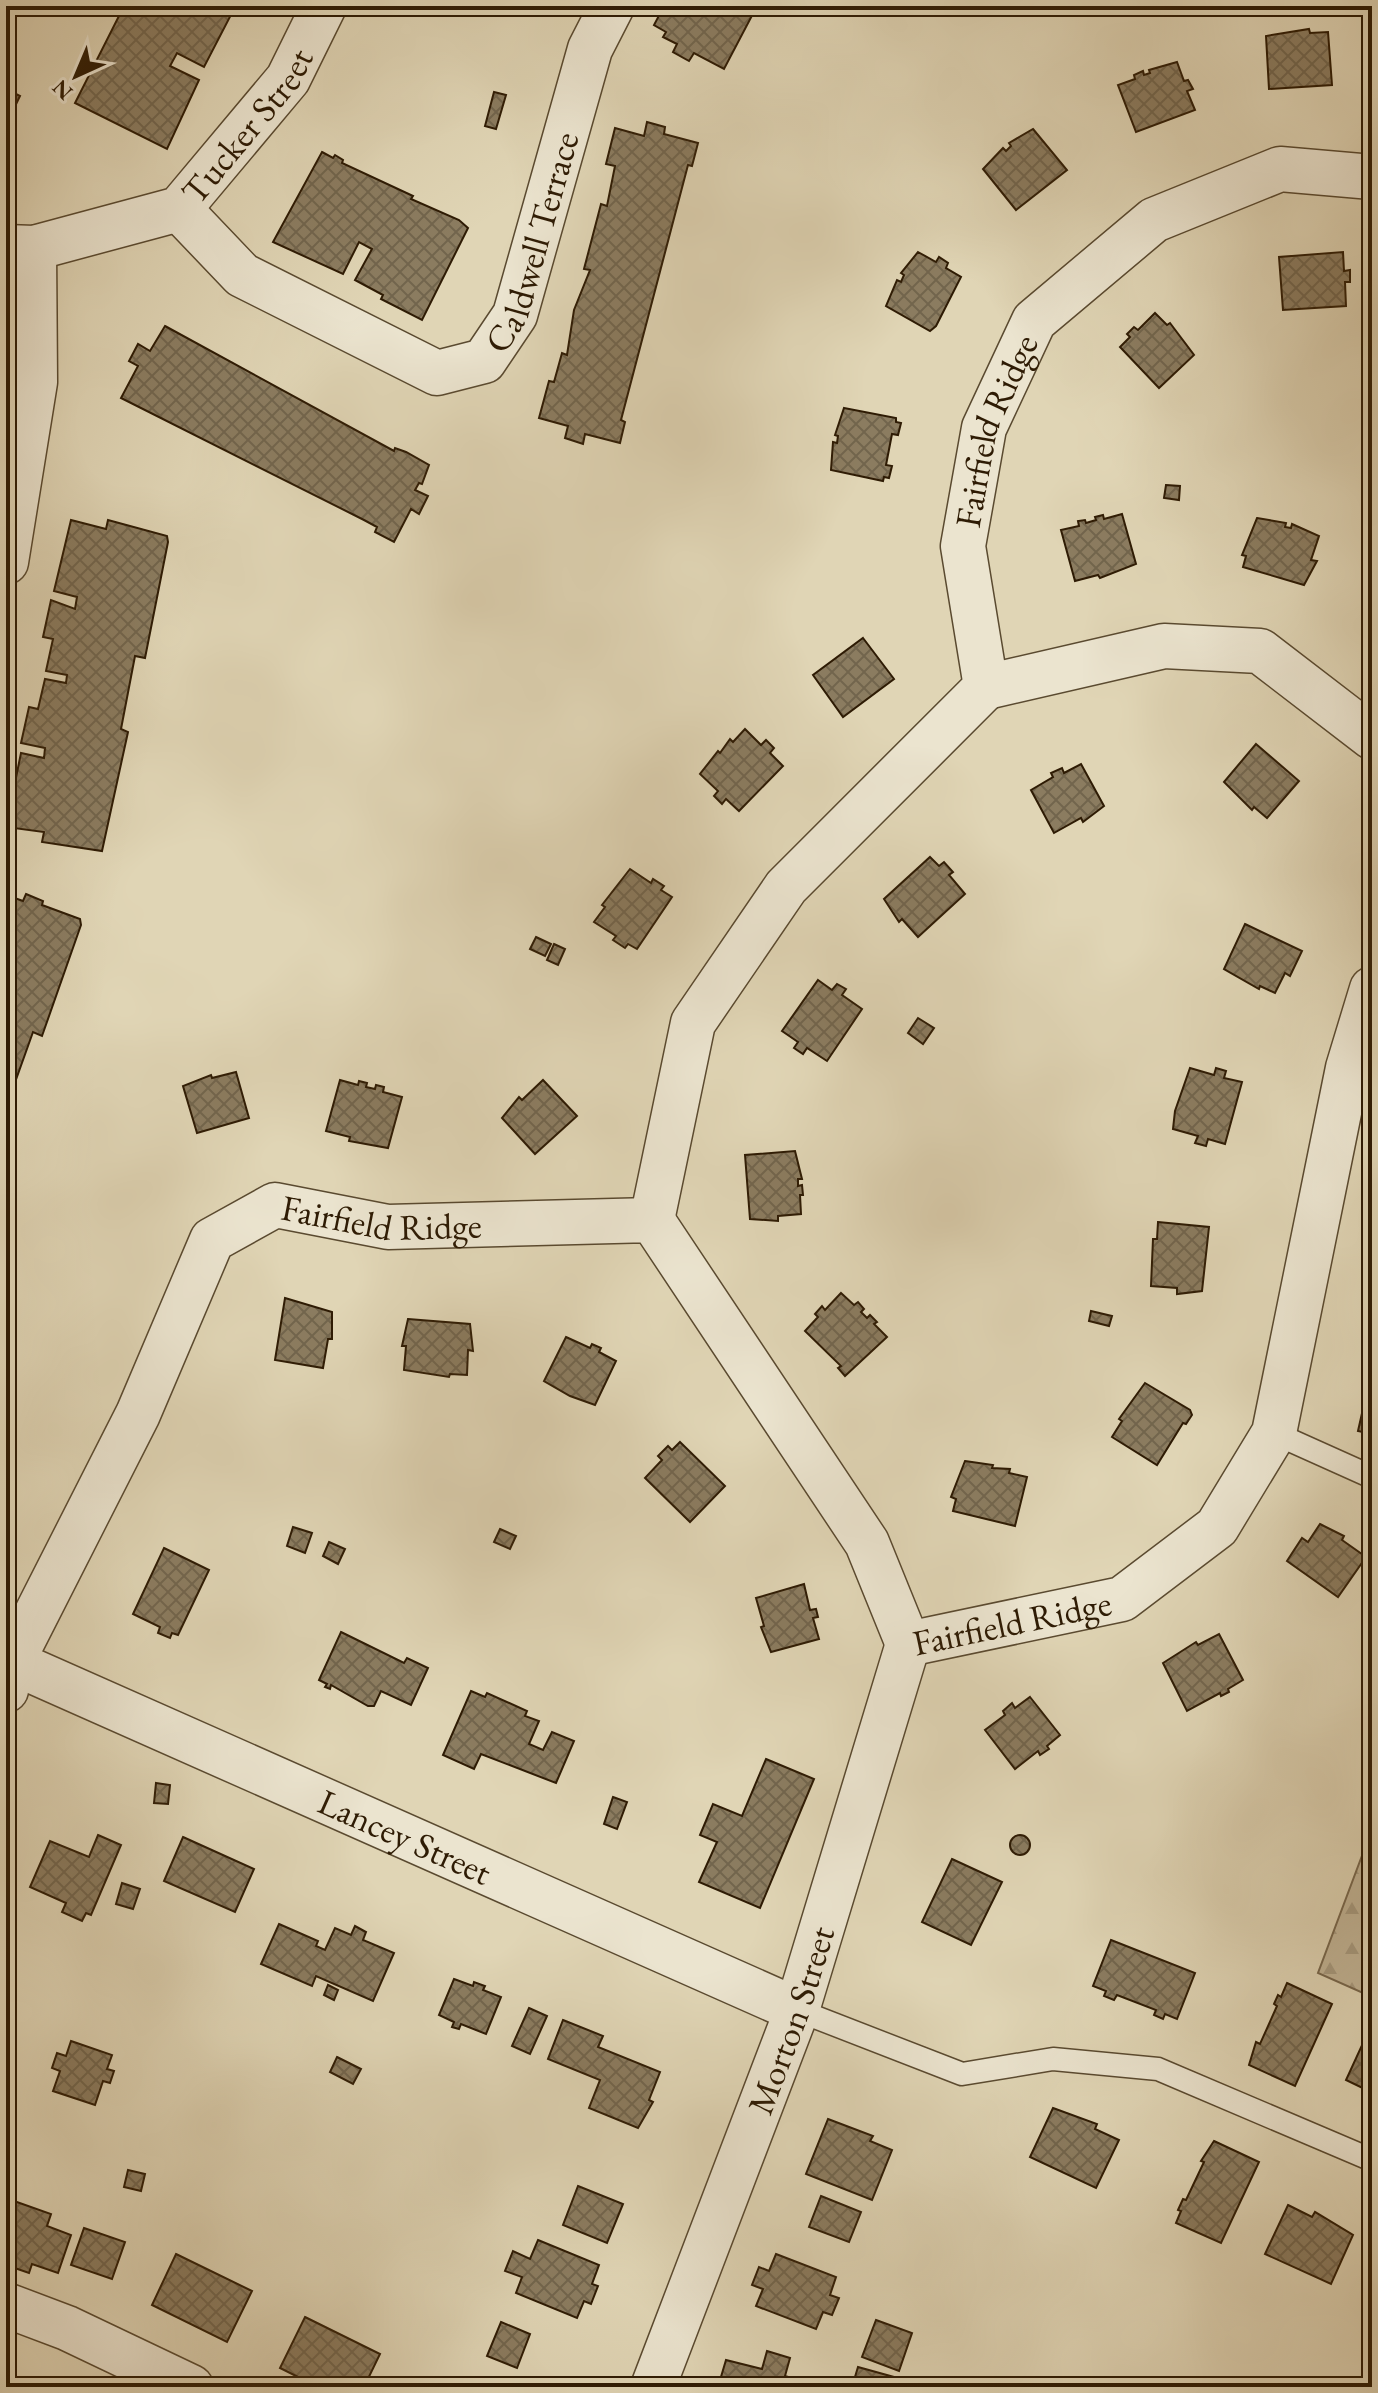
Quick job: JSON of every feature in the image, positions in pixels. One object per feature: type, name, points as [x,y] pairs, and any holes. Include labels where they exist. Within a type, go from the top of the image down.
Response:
[{"type":"street","name":"Tucker Street","points":[[20,248],[179,209],[288,79],[324,6]]},
{"type":"street","name":"Caldwell Terrace","points":[[179,209],[242,275],[437,373],[484,361],[515,315],[590,49],[612,6]]},
{"type":"street","name":"Fairfield Ridge","points":[[986,687],[963,546],[984,428],[1034,321],[1154,220],[1280,169],[1372,177]]},
{"type":"street","points":[[6,562],[35,382],[20,248]]},
{"type":"street","points":[[652,1220],[693,1023],[786,887],[986,687],[1164,646],[1260,651],[1372,737]]},
{"type":"street","name":"Fairfield Ridge","points":[[9,1676],[138,1414],[212,1240],[275,1205],[388,1227],[652,1220],[867,1543],[908,1644],[1122,1599],[1217,1527],[1274,1433],[1348,1068],[1372,989]]},
{"type":"street","name":"Morton Street","points":[[653,2387],[797,2010],[908,1644]]},
{"type":"street","name":"Lancey Street","points":[[9,1676],[797,2010]]},
{"type":"street","points":[[6,2305],[67,2328],[191,2387]]},
{"type":"lane","points":[[1274,1433],[1372,1477]]},
{"type":"lane","points":[[797,2010],[962,2074],[1053,2059],[1158,2069],[1372,2160]]},
{"type":"green space","points":[[1372,1829],[1372,1997],[1318,1973]]},
{"type":"building","points":[[124,6],[228,6],[234,9],[204,67],[177,53],[170,66],[199,80],[167,149],[75,103]]},
{"type":"building","points":[[664,6],[757,6],[724,69],[694,53],[689,61],[673,52],[677,44],[663,37],[666,32],[654,25]]},
{"type":"building","points":[[1309,29],[1310,33],[1328,32],[1332,85],[1269,89],[1266,36]]},
{"type":"building","points":[[1177,62],[1184,81],[1188,80],[1193,89],[1187,91],[1195,110],[1136,132],[1118,85],[1135,79],[1134,75],[1143,71],[1144,75],[1150,73],[1149,70]]},
{"type":"building","points":[[6,89],[20,96],[6,125]]},
{"type":"building","points":[[494,92],[506,95],[496,129],[485,126]]},
{"type":"building","points":[[647,122],[665,127],[664,134],[698,143],[692,166],[688,165],[621,420],[625,422],[620,443],[585,434],[583,444],[565,438],[568,426],[539,418],[549,381],[554,382],[562,353],[567,355],[574,310],[590,270],[584,269],[601,204],[607,206],[615,166],[606,164],[615,128],[644,136]]},
{"type":"building","points":[[1033,129],[1067,170],[1016,210],[983,169],[1003,148],[1006,151],[1011,146],[1009,143]]},
{"type":"building","points":[[322,152],[333,158],[335,155],[343,160],[342,163],[413,196],[411,199],[459,220],[468,228],[422,320],[381,299],[383,295],[355,280],[372,249],[359,242],[343,274],[273,242]]},
{"type":"building","points":[[918,252],[936,262],[939,257],[948,263],[946,268],[961,277],[936,326],[930,331],[886,306],[897,280],[901,282],[904,275],[901,273]]},
{"type":"building","points":[[1343,252],[1344,271],[1350,270],[1350,282],[1345,282],[1346,306],[1283,310],[1279,257]]},
{"type":"building","points":[[1155,313],[1167,325],[1170,323],[1194,355],[1159,388],[1120,347],[1130,337],[1127,334],[1134,327],[1138,330]]},
{"type":"building","points":[[165,326],[394,451],[395,448],[406,452],[429,465],[422,484],[419,483],[415,490],[428,496],[419,514],[411,509],[394,542],[375,532],[377,527],[364,520],[121,398],[138,366],[129,361],[138,344],[150,351]]},
{"type":"building","points":[[844,408],[896,418],[896,422],[901,423],[898,435],[892,434],[886,465],[892,466],[889,478],[884,477],[883,481],[831,470],[833,442],[837,443],[838,436],[835,435]]},
{"type":"building","points":[[1166,485],[1180,486],[1179,500],[1164,498]]},
{"type":"building","points":[[1122,514],[1136,564],[1100,578],[1098,575],[1075,581],[1061,530],[1079,526],[1078,521],[1085,520],[1086,523],[1103,515],[1104,519]]},
{"type":"building","points":[[1257,518],[1286,523],[1285,527],[1291,528],[1292,524],[1319,536],[1311,560],[1317,561],[1304,585],[1243,567],[1246,556],[1242,555]]},
{"type":"building","points":[[71,520],[106,529],[108,520],[167,536],[168,542],[145,658],[135,656],[121,729],[128,732],[102,851],[42,842],[44,832],[6,827],[21,753],[44,758],[45,748],[21,743],[29,707],[38,709],[45,679],[66,683],[67,675],[46,671],[53,639],[43,637],[51,600],[75,609],[77,597],[54,591]]},
{"type":"building","points":[[863,638],[894,679],[843,717],[813,675]]},
{"type":"building","points":[[745,729],[761,745],[766,740],[774,748],[770,753],[783,766],[739,811],[726,799],[722,804],[714,796],[718,791],[700,774],[730,739],[733,742]]},
{"type":"building","points":[[1256,744],[1299,781],[1267,818],[1254,807],[1252,810],[1224,782]]},
{"type":"building","points":[[1081,764],[1104,806],[1083,822],[1081,818],[1054,833],[1031,790],[1053,777],[1051,773],[1062,768],[1064,773]]},
{"type":"building","points":[[930,857],[939,866],[944,862],[953,872],[949,875],[965,894],[918,937],[902,919],[899,922],[884,899]]},
{"type":"building","points":[[630,869],[651,883],[653,879],[664,886],[661,890],[672,897],[637,949],[628,944],[625,948],[613,940],[616,936],[594,922],[605,907],[602,905]]},
{"type":"building","points":[[26,894],[43,901],[42,905],[80,919],[81,925],[42,1036],[33,1032],[8,1102],[15,1104],[6,1131],[6,895],[23,901]]},
{"type":"building","points":[[1245,924],[1302,951],[1290,976],[1285,973],[1275,993],[1260,986],[1259,989],[1224,969]]},
{"type":"building","points":[[536,937],[551,944],[545,956],[530,949]]},
{"type":"building","points":[[554,944],[565,949],[558,965],[547,960]]},
{"type":"building","points":[[818,980],[832,990],[837,984],[846,989],[842,995],[862,1009],[827,1061],[807,1048],[803,1054],[794,1048],[798,1042],[782,1031]]},
{"type":"building","points":[[918,1018],[934,1028],[923,1044],[908,1033]]},
{"type":"building","points":[[1190,1068],[1214,1075],[1216,1068],[1226,1071],[1224,1078],[1242,1082],[1225,1144],[1208,1139],[1206,1146],[1195,1143],[1198,1136],[1173,1129],[1175,1111]]},
{"type":"building","points":[[236,1072],[249,1118],[197,1133],[183,1086],[211,1075],[212,1078]]},
{"type":"building","points":[[340,1080],[358,1085],[359,1081],[367,1083],[366,1087],[375,1089],[376,1085],[384,1087],[383,1092],[402,1097],[388,1148],[349,1141],[350,1137],[326,1131]]},
{"type":"building","points":[[543,1080],[577,1116],[535,1154],[502,1118],[519,1097],[522,1100]]},
{"type":"building","points":[[795,1151],[802,1179],[798,1179],[803,1195],[800,1195],[801,1214],[778,1216],[778,1221],[750,1219],[745,1155]]},
{"type":"building","points":[[1158,1222],[1209,1227],[1202,1291],[1177,1294],[1177,1288],[1151,1286],[1153,1239],[1157,1239]]},
{"type":"building","points":[[841,1293],[854,1305],[858,1302],[864,1309],[861,1312],[867,1318],[870,1315],[887,1337],[845,1376],[838,1368],[841,1366],[805,1331],[818,1317],[815,1314],[822,1306],[825,1310]]},
{"type":"building","points":[[285,1298],[332,1312],[332,1339],[328,1339],[323,1368],[275,1360]]},
{"type":"building","points":[[1091,1311],[1112,1316],[1109,1326],[1089,1321]]},
{"type":"building","points":[[408,1319],[470,1324],[473,1351],[468,1350],[467,1375],[450,1374],[449,1377],[404,1370],[406,1346],[402,1346]]},
{"type":"building","points":[[566,1337],[590,1348],[592,1344],[601,1348],[599,1352],[616,1361],[595,1405],[570,1396],[544,1381]]},
{"type":"building","points":[[1372,1369],[1372,1434],[1358,1431]]},
{"type":"building","points":[[1145,1383],[1190,1410],[1192,1415],[1186,1424],[1183,1423],[1157,1465],[1112,1437],[1122,1421],[1119,1419]]},
{"type":"building","points":[[680,1442],[725,1486],[690,1522],[645,1478],[662,1460],[658,1456],[668,1446],[672,1450]]},
{"type":"building","points":[[965,1461],[1010,1469],[1009,1473],[1027,1477],[1015,1526],[953,1511],[956,1499],[951,1497]]},
{"type":"building","points":[[1320,1524],[1344,1536],[1342,1540],[1366,1557],[1338,1597],[1287,1561],[1302,1538],[1308,1542]]},
{"type":"building","points":[[293,1527],[312,1533],[305,1553],[287,1546]]},
{"type":"building","points":[[500,1529],[516,1536],[510,1549],[494,1542]]},
{"type":"building","points":[[329,1542],[345,1549],[338,1564],[323,1556]]},
{"type":"building","points":[[164,1548],[209,1570],[178,1635],[172,1633],[170,1638],[158,1633],[160,1627],[133,1614]]},
{"type":"building","points":[[804,1584],[810,1610],[816,1609],[818,1617],[813,1618],[819,1639],[771,1652],[761,1627],[764,1626],[756,1598]]},
{"type":"building","points":[[341,1632],[404,1663],[407,1658],[428,1668],[411,1705],[381,1691],[374,1706],[368,1706],[331,1685],[330,1689],[325,1687],[327,1684],[319,1680]]},
{"type":"building","points":[[1219,1634],[1243,1680],[1228,1689],[1229,1692],[1221,1696],[1220,1693],[1187,1711],[1163,1663],[1196,1642],[1198,1645]]},
{"type":"building","points":[[471,1691],[485,1697],[487,1693],[527,1711],[525,1716],[539,1721],[529,1744],[543,1750],[552,1732],[574,1741],[556,1783],[481,1754],[474,1769],[443,1755]]},
{"type":"building","points":[[1030,1697],[1060,1735],[1047,1746],[1049,1749],[1040,1755],[1038,1751],[1015,1769],[985,1730],[1005,1715],[1003,1711],[1012,1703],[1015,1708]]},
{"type":"building","points":[[766,1759],[814,1779],[760,1908],[699,1882],[717,1842],[700,1835],[713,1804],[742,1816]]},
{"type":"building","points":[[156,1783],[170,1785],[168,1804],[154,1803]]},
{"type":"building","points":[[613,1797],[627,1802],[617,1829],[604,1824]]},
{"type":"building","points":[[98,1835],[121,1845],[91,1915],[86,1913],[82,1921],[62,1912],[66,1903],[30,1887],[50,1841],[89,1857]]},
{"type":"building","points":[[1020,1835],[1027,1838],[1030,1845],[1027,1852],[1020,1855],[1013,1852],[1010,1845],[1013,1838]]},
{"type":"building","points":[[183,1837],[254,1869],[235,1912],[164,1881]]},
{"type":"building","points":[[952,1859],[1002,1882],[971,1945],[922,1922]]},
{"type":"building","points":[[122,1883],[140,1889],[133,1909],[116,1904]]},
{"type":"building","points":[[279,1924],[318,1941],[316,1946],[325,1950],[335,1928],[351,1935],[355,1926],[366,1932],[363,1940],[394,1953],[373,2001],[316,1976],[312,1986],[261,1964]]},
{"type":"building","points":[[1111,1940],[1195,1973],[1177,2019],[1165,2014],[1163,2019],[1154,2015],[1156,2010],[1117,1995],[1114,2000],[1104,1996],[1106,1991],[1093,1986]]},
{"type":"building","points":[[454,1979],[473,1986],[474,1982],[485,1986],[483,1990],[501,1997],[486,2034],[461,2024],[459,2029],[452,2027],[454,2022],[439,2015]]},
{"type":"building","points":[[1287,1983],[1332,2004],[1295,2086],[1249,2065],[1256,2042],[1260,2044],[1277,2006],[1274,2004]]},
{"type":"building","points":[[328,1985],[338,1990],[334,2000],[324,1995]]},
{"type":"building","points":[[529,2008],[547,2016],[530,2054],[512,2046]]},
{"type":"building","points":[[563,2020],[603,2036],[598,2047],[660,2072],[649,2100],[653,2102],[638,2128],[589,2108],[600,2080],[548,2059]]},
{"type":"building","points":[[1369,2030],[1372,2031],[1372,2099],[1368,2097],[1371,2092],[1346,2080]]},
{"type":"building","points":[[71,2041],[112,2055],[107,2069],[114,2071],[110,2083],[103,2081],[95,2105],[53,2091],[60,2071],[52,2068],[57,2053],[66,2056]]},
{"type":"building","points":[[337,2057],[361,2069],[353,2084],[330,2072]]},
{"type":"building","points":[[1053,2108],[1097,2124],[1095,2129],[1119,2140],[1096,2188],[1030,2157]]},
{"type":"building","points":[[828,2119],[873,2136],[870,2141],[892,2150],[872,2200],[806,2174]]},
{"type":"building","points":[[1214,2141],[1259,2162],[1221,2243],[1176,2223],[1183,2199],[1186,2200],[1204,2162],[1201,2161]]},
{"type":"building","points":[[128,2170],[145,2174],[141,2191],[124,2187]]},
{"type":"building","points":[[578,2186],[623,2204],[607,2243],[563,2225]]},
{"type":"building","points":[[821,2196],[861,2212],[849,2242],[809,2227]]},
{"type":"building","points":[[14,2201],[51,2214],[47,2226],[71,2235],[58,2273],[32,2264],[29,2273],[6,2265],[6,2225]]},
{"type":"building","points":[[1288,2205],[1312,2217],[1315,2212],[1353,2235],[1331,2284],[1265,2254]]},
{"type":"building","points":[[84,2228],[125,2242],[112,2279],[71,2265]]},
{"type":"building","points":[[538,2240],[599,2265],[592,2284],[598,2286],[591,2304],[584,2301],[577,2318],[516,2293],[522,2277],[505,2271],[513,2251],[530,2259]]},
{"type":"building","points":[[176,2254],[252,2291],[227,2342],[152,2305]]},
{"type":"building","points":[[776,2254],[836,2277],[830,2295],[839,2298],[832,2315],[823,2312],[816,2329],[756,2306],[763,2289],[752,2285],[759,2267],[769,2271]]},
{"type":"building","points":[[305,2317],[380,2354],[364,2387],[318,2387],[280,2368]]},
{"type":"building","points":[[876,2320],[912,2333],[899,2371],[862,2357]]},
{"type":"building","points":[[501,2322],[530,2334],[517,2368],[487,2356]]},
{"type":"building","points":[[767,2351],[790,2358],[785,2376],[804,2382],[803,2387],[718,2387],[726,2360],[762,2369]]},
{"type":"building","points":[[858,2367],[894,2377],[891,2387],[852,2387]]},
{"type":"building","points":[[6,2375],[24,2381],[22,2385],[30,2387],[6,2387]]}]
